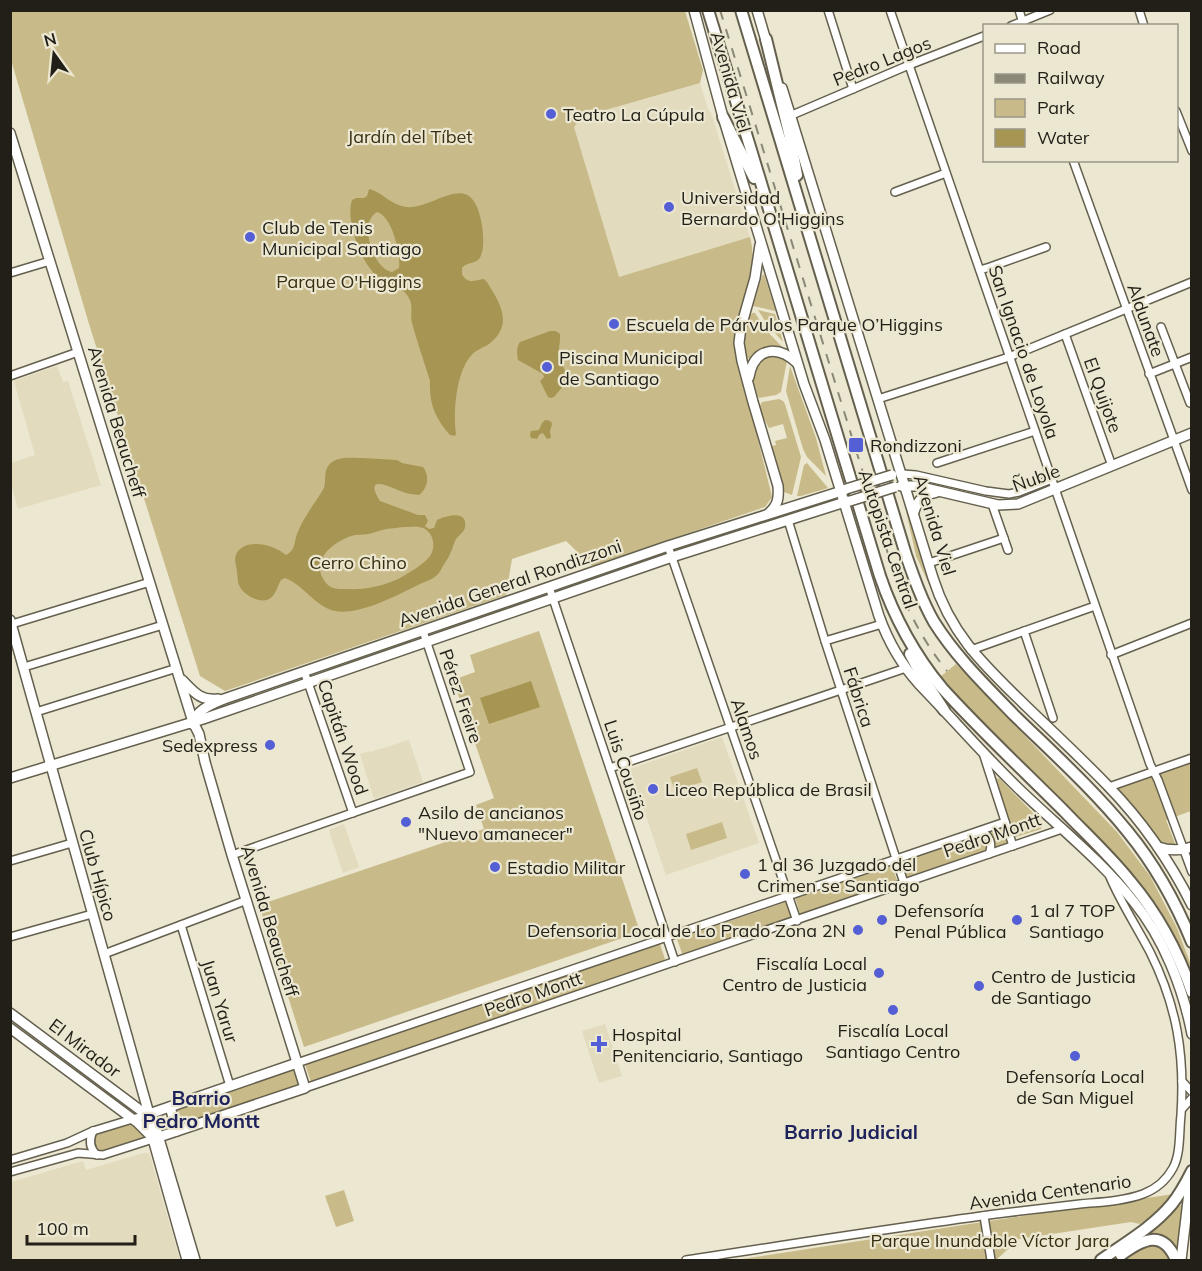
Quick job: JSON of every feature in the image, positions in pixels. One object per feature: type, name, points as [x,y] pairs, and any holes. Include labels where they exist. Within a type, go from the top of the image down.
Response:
[{"type":"highway","name":"Autopista Central","points":[[708,10],[880,576],[896,617],[917,654],[942,688],[1131,881],[1166,933],[1191,992]]},
{"type":"highway","name":"Autopista Central","points":[[741,10],[906,555],[916,586],[928,611],[969,669],[1118,820],[1150,862],[1168,893],[1191,942]]},
{"type":"highway","points":[[766,39],[793,151],[801,208]]},
{"type":"highway","points":[[723,117],[768,206]]},
{"type":"highway","points":[[896,617],[916,667],[944,710]]},
{"type":"highway","points":[[1168,893],[1180,906],[1191,924]]},
{"type":"highway","points":[[1101,1260],[1151,1224],[1167,1209],[1180,1193],[1191,1172]]},
{"type":"highway","points":[[1113,1260],[1137,1244],[1150,1239],[1161,1241],[1166,1245],[1176,1260]]},
{"type":"main road","name":"Avenida Viel","points":[[693,10],[808,397],[847,501],[882,624],[894,650],[919,684],[1014,785],[1109,874],[1139,909],[1161,946],[1177,982],[1191,1035]]},
{"type":"main road","name":"Avenida Viel","points":[[757,10],[792,115],[878,399],[897,474],[905,485],[946,611],[957,631],[987,668],[1134,814],[1158,847],[1191,905]]},
{"type":"main road","name":"Avenida Beaucheff","points":[[11,136],[177,668],[193,722],[193,735],[205,762],[305,1088]]},
{"type":"main road","points":[[760,239],[755,278],[743,317],[740,351],[778,486],[777,503],[769,513]]},
{"type":"main road","points":[[748,382],[752,363],[763,353],[780,352],[798,364]]},
{"type":"main road","name":"Ñuble","points":[[847,501],[905,485],[993,504],[1023,503],[1191,433]]},
{"type":"main road","name":"Ñuble","points":[[843,490],[897,474]]},
{"type":"main road","points":[[778,486],[787,498],[800,503]]},
{"type":"main road","name":"Avenida General Rondizzoni","points":[[193,722],[200,710],[224,699],[668,546],[843,490]]},
{"type":"main road","points":[[914,512],[921,499],[939,491]]},
{"type":"main road","name":"Avenida General Rondizzoni","points":[[10,778],[193,722],[672,557],[847,501]]},
{"type":"main road","name":"Club Hípico","points":[[11,622],[182,1227]]},
{"type":"main road","points":[[180,678],[201,697],[209,700],[224,699]]},
{"type":"main road","points":[[1158,847],[1172,850],[1188,848]]},
{"type":"main road","name":"El Mirador","points":[[10,1013],[140,1110],[149,1114]]},
{"type":"main road","name":"El Mirador","points":[[10,1028],[156,1138]]},
{"type":"main road","name":"Pedro Montt","points":[[149,1114],[297,1063]]},
{"type":"main road","name":"Pedro Montt","points":[[156,1138],[305,1088]]},
{"type":"main road","points":[[130,1102],[136,1101],[143,1094]]},
{"type":"main road","points":[[170,1107],[177,1131]]},
{"type":"main road","points":[[1181,1260],[1191,1172]]},
{"type":"main road","points":[[182,1227],[187,1260]]},
{"type":"main road","points":[[182,1227],[195,1260]]},
{"type":"street","points":[[828,10],[854,89]]},
{"type":"street","name":"San Ignacio de Loyola","points":[[890,10],[1111,655],[1154,771],[1188,848],[1191,872]]},
{"type":"street","points":[[1019,10],[1024,23],[1050,10]]},
{"type":"street","name":"Pedro Lagos","points":[[792,115],[983,36]]},
{"type":"street","points":[[1178,116],[1191,151]]},
{"type":"street","name":"Aldunate","points":[[1074,162],[1191,490]]},
{"type":"street","points":[[895,192],[946,173]]},
{"type":"street","points":[[980,270],[1046,247]]},
{"type":"street","points":[[10,273],[50,261]]},
{"type":"street","points":[[878,399],[1009,357],[1191,282]]},
{"type":"street","points":[[1161,327],[1190,403]]},
{"type":"street","name":"El Quijote","points":[[1065,334],[1112,466]]},
{"type":"street","points":[[10,376],[78,352]]},
{"type":"street","points":[[1149,374],[1191,357]]},
{"type":"street","points":[[937,463],[1035,431]]},
{"type":"street","name":"Ñuble","points":[[897,474],[916,475],[1008,494],[1052,479]]},
{"type":"street","points":[[993,504],[1008,550]]},
{"type":"street","name":"Fábrica","points":[[788,520],[904,884]]},
{"type":"street","points":[[929,563],[1004,538]]},
{"type":"street","name":"Alamos","points":[[668,546],[796,921]]},
{"type":"street","points":[[11,622],[150,582]]},
{"type":"street","name":"Luis Cousiño","points":[[549,587],[675,962]]},
{"type":"street","points":[[971,650],[1095,606]]},
{"type":"street","points":[[1111,655],[1191,622]]},
{"type":"street","points":[[825,641],[882,624]]},
{"type":"street","points":[[24,667],[163,625]]},
{"type":"street","name":"Pérez Freire","points":[[353,813],[470,772],[423,631]]},
{"type":"street","points":[[1024,631],[1053,718]]},
{"type":"street","points":[[36,712],[177,668]]},
{"type":"street","points":[[610,768],[906,668]]},
{"type":"street","name":"Capitán Wood","points":[[304,671],[353,813]]},
{"type":"street","name":"Avenida Viel","points":[[983,751],[1013,846]]},
{"type":"street","points":[[1109,787],[1191,758]]},
{"type":"street","points":[[232,855],[353,813]]},
{"type":"street","name":"Pedro Montt","points":[[297,1063],[1005,822]]},
{"type":"street","name":"Pedro Montt","points":[[305,1088],[1062,829]]},
{"type":"street","points":[[981,831],[990,839],[989,854]]},
{"type":"street","points":[[10,861],[72,843]]},
{"type":"street","name":"Avenida Centenario","points":[[686,1260],[984,1216],[1103,1202],[1141,1195],[1156,1188],[1167,1177],[1176,1162],[1181,1111],[1182,1059],[1168,992],[1109,874]]},
{"type":"street","points":[[104,954],[247,900]]},
{"type":"street","points":[[10,937],[93,914]]},
{"type":"street","name":"Juan Yarur","points":[[181,925],[230,1086]]},
{"type":"street","points":[[1182,1080],[1191,1092]]},
{"type":"street","points":[[1181,1111],[1191,1098]]},
{"type":"street","name":"Pedro Montt","points":[[10,1160],[149,1114]]},
{"type":"street","points":[[93,1131],[90,1144],[97,1155]]},
{"type":"street","name":"Pedro Montt","points":[[10,1173],[78,1153],[107,1154],[156,1138]]},
{"type":"street","points":[[984,1216],[991,1260]]},
{"type":"shaded area","name":"Universidad Bernardo O'Higgins","points":[[700,83],[750,237],[619,278],[574,127],[580,117]]},
{"type":"shaded area","points":[[57,366],[63,382],[68,381],[101,485],[18,509],[11,484],[11,463],[35,455],[14,381]]},
{"type":"shaded area","points":[[722,737],[759,843],[666,875],[630,769]]},
{"type":"shaded area","points":[[409,740],[423,782],[374,799],[360,754]]},
{"type":"shaded area","points":[[344,824],[359,867],[343,873],[329,830]]},
{"type":"shaded area","name":"Hospital Penitenciario, Santiago","points":[[605,1024],[622,1076],[599,1083],[582,1031]]},
{"type":"shaded area","points":[[144,1153],[150,1156],[180,1260],[11,1260],[11,1182],[83,1161],[86,1170]]},
{"type":"green space","name":"Parque O'Higgins","points":[[10,11],[685,11],[703,70],[700,83],[581,117],[574,127],[619,277],[750,237],[752,264],[735,345],[772,497],[765,507],[592,566],[566,541],[512,559],[506,595],[225,691],[200,676],[89,324],[11,60]]},
{"type":"green space","points":[[764,274],[775,309],[775,311],[753,306]]},
{"type":"green space","points":[[758,310],[775,314],[783,342],[767,324]]},
{"type":"green space","points":[[752,313],[755,313],[767,331],[785,350],[746,359],[745,328]]},
{"type":"green space","points":[[773,354],[787,361],[781,392],[759,398],[753,385],[757,361]]},
{"type":"green space","points":[[790,366],[816,438],[826,476],[807,457],[803,449],[786,391]]},
{"type":"green space","points":[[779,399],[785,404],[801,457],[792,495],[784,492],[772,446],[776,445],[775,441],[787,438],[783,424],[769,428],[760,406],[762,402]]},
{"type":"green space","points":[[807,463],[828,488],[797,496],[804,465]]},
{"type":"green space","points":[[904,502],[906,502],[932,591],[916,556]]},
{"type":"green space","points":[[772,516],[774,520],[685,548],[684,544]]},
{"type":"green space","points":[[656,554],[658,558],[575,586],[574,582]]},
{"type":"green space","points":[[527,598],[528,603],[441,633],[440,629]]},
{"type":"green space","name":"Estadio Militar","points":[[539,631],[640,932],[304,1047],[259,905],[484,829],[476,805],[494,798],[453,680],[475,672],[470,655]]},
{"type":"green space","points":[[410,638],[411,643],[319,673],[320,670]]},
{"type":"green space","points":[[956,664],[1117,832],[1150,876],[1177,928],[1191,965],[1191,976],[1165,922],[1131,875],[940,677]]},
{"type":"green space","points":[[1189,763],[1191,765],[1191,811],[1166,820],[1176,846],[1159,841],[1116,789]]},
{"type":"green space","points":[[697,768],[702,782],[675,791],[670,777]]},
{"type":"green space","points":[[999,778],[1042,822],[1041,829],[1016,837],[1013,835],[996,779]]},
{"type":"green space","points":[[722,822],[727,838],[691,850],[686,834]]},
{"type":"green space","points":[[1001,826],[1007,843],[907,877],[901,860]]},
{"type":"green space","points":[[891,864],[897,880],[800,914],[795,897]]},
{"type":"green space","points":[[786,902],[792,918],[683,956],[677,939]]},
{"type":"green space","points":[[660,944],[664,961],[311,1082],[305,1064]]},
{"type":"green space","points":[[294,1069],[299,1085],[183,1125],[177,1108]]},
{"type":"green space","points":[[129,1124],[140,1131],[145,1139],[101,1153],[94,1149],[93,1138],[96,1134]]},
{"type":"green space","points":[[344,1190],[354,1221],[336,1227],[325,1196]]},
{"type":"green space","name":"Parque Inundable Víctor Jara","points":[[1174,1194],[1163,1209],[1140,1224],[1131,1222],[1019,1239],[996,1260],[736,1260],[989,1221]]},
{"type":"green space","points":[[1182,1205],[1179,1250],[1171,1241],[1162,1236],[1140,1238],[1178,1206]]},
{"type":"green space","points":[[1156,1245],[1165,1251],[1170,1260],[1124,1260],[1143,1248]]},
{"type":"water","points":[[369,189],[406,207],[460,193],[469,196],[476,204],[482,229],[481,257],[462,268],[462,274],[469,281],[484,279],[487,282],[500,305],[503,321],[497,336],[472,355],[461,373],[455,405],[455,436],[450,435],[445,429],[434,410],[430,381],[412,323],[410,300],[404,291],[377,276],[360,252],[350,208],[352,200],[367,196]],"holes":[[[377,212],[391,228],[399,254],[399,268],[392,272],[379,263],[368,235],[371,217]]]},
{"type":"water","name":"Piscina Municipal de Santiago","points":[[550,331],[560,334],[558,356],[569,379],[551,398],[548,397],[540,381],[544,377],[543,374],[518,360],[517,353],[520,342]]},
{"type":"water","points":[[545,420],[552,423],[551,438],[547,439],[543,433],[537,439],[531,438],[531,431],[539,430]]},
{"type":"water","points":[[348,458],[397,460],[423,467],[427,478],[426,485],[419,495],[376,484],[375,492],[380,501],[418,515],[425,515],[428,521],[425,526],[429,529],[434,528],[437,520],[445,517],[460,516],[465,521],[465,529],[456,539],[449,556],[436,576],[378,604],[345,612],[335,611],[321,605],[298,585],[285,578],[281,580],[268,600],[255,599],[240,587],[235,559],[239,549],[260,544],[272,547],[286,555],[289,553],[293,549],[302,522],[324,488],[326,470],[330,464],[338,459]],"holes":[[[407,527],[427,530],[433,540],[433,549],[424,562],[400,578],[367,588],[336,589],[326,583],[321,575],[321,561],[325,554],[343,539],[353,535]]]},
{"type":"water","points":[[531,681],[540,707],[489,724],[480,698]]},
{"type":"railway","points":[[720,10],[897,583],[919,629],[947,671]]},
{"type":"place","name":"Teatro La Cúpula","points":[[551,114]]},
{"type":"place","name":"Universidad Bernardo O'Higgins","points":[[669,207]]},
{"type":"place","name":"Club de Tenis Municipal Santiago","points":[[250,237]]},
{"type":"place","name":"Escuela de Párvulos Parque O’Higgins","points":[[614,324]]},
{"type":"place","name":"Piscina Municipal de Santiago","points":[[547,367]]},
{"type":"place","name":"Rondizzoni","points":[[856,445]]},
{"type":"place","name":"Sedexpress","points":[[270,745]]},
{"type":"place","name":"Liceo República de Brasil","points":[[653,789]]},
{"type":"place","name":"Asilo de ancianos \"Nuevo amanecer\"","points":[[406,822]]},
{"type":"place","name":"Estadio Militar","points":[[495,867]]},
{"type":"place","name":"1 al 36 Juzgado del Crimen se Santiago","points":[[745,874]]},
{"type":"place","name":"Defensoría Penal Pública","points":[[882,920]]},
{"type":"place","name":"1 al 7 TOP Santiago","points":[[1017,920]]},
{"type":"place","name":"Defensoria Local de Lo Prado Zona 2N","points":[[858,930]]},
{"type":"place","name":"Fiscalía Local Centro de Justicia","points":[[879,973]]},
{"type":"place","name":"Centro de Justicia de Santiago","points":[[979,986]]},
{"type":"place","name":"Fiscalía Local Santiago Centro","points":[[893,1010]]},
{"type":"place","name":"Hospital Penitenciario, Santiago","points":[[599,1044]]},
{"type":"place","name":"Defensoría Local de San Miguel","points":[[1075,1056]]},
{"type":"district","name":"Barrio Pedro Montt","points":[[201,1108]]},
{"type":"district","name":"Barrio Judicial","points":[[851,1131]]},
{"type":"park label","name":"Jardín del Tíbet","points":[[410,136]]},
{"type":"park label","name":"Cerro Chino","points":[[358,562]]}]
